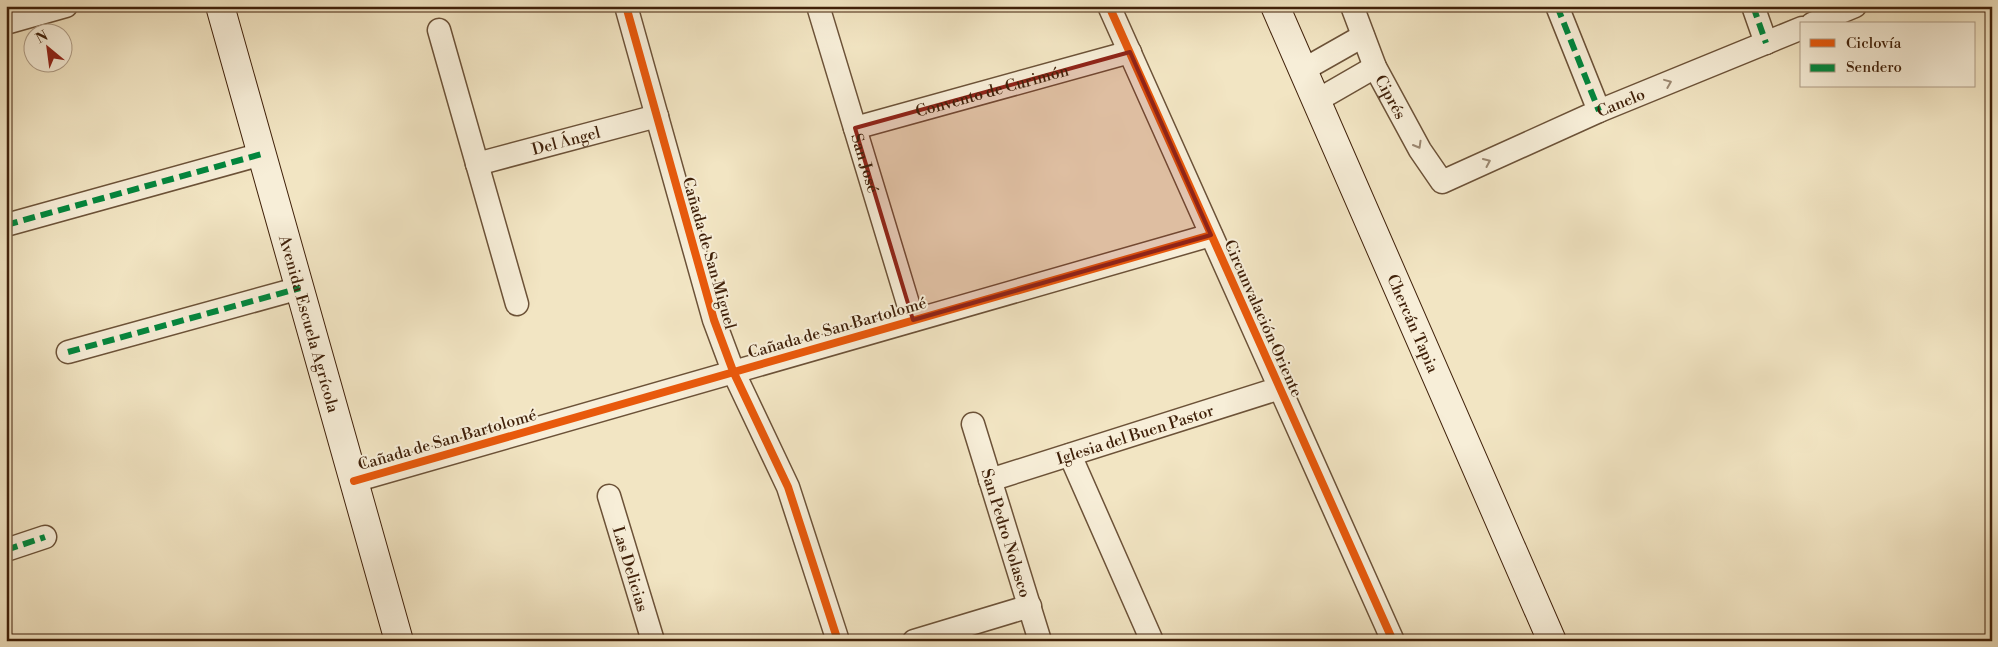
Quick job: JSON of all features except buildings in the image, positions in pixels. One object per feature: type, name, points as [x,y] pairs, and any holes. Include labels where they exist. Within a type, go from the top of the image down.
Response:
[{"type":"main road","name":"Avenida Escuela Agrícola","points":[[220,6],[399,641]]},
{"type":"main road","name":"Chercán Tapia","points":[[1275,6],[1552,641]]},
{"type":"street","points":[[6,23],[66,6]]},
{"type":"street","name":"Cañada de San Miguel","points":[[626,6],[714,320],[733,371],[788,487],[838,641]]},
{"type":"street","name":"San José","points":[[818,6],[913,320]]},
{"type":"street","name":"Circunvalación Oriente","points":[[1109,6],[1392,641]]},
{"type":"street","name":"Ciprés","points":[[1352,6],[1375,67],[1420,150],[1442,182]]},
{"type":"street","points":[[1557,6],[1599,111]]},
{"type":"street","points":[[1752,6],[1766,43]]},
{"type":"street","points":[[1817,22],[1855,6]]},
{"type":"street","name":"Canelo","points":[[1442,182],[1599,111],[1800,29]]},
{"type":"street","points":[[439,30],[517,304]]},
{"type":"street","points":[[1303,70],[1363,36]]},
{"type":"street","name":"Convento de Curimón","points":[[855,128],[1130,52]]},
{"type":"street","points":[[1316,101],[1375,67]]},
{"type":"street","name":"Del Ángel","points":[[477,164],[657,116]]},
{"type":"street","points":[[6,224],[262,154]]},
{"type":"street","name":"Cañada de San Bartolomé","points":[[354,481],[1212,235]]},
{"type":"street","points":[[68,352],[300,288]]},
{"type":"street","name":"Iglesia del Buen Pastor","points":[[990,480],[1280,388]]},
{"type":"street","name":"San Pedro Nolasco","points":[[973,424],[1040,641]]},
{"type":"street","points":[[1070,455],[1152,641]]},
{"type":"street","name":"Las Delicias","points":[[608,496],[653,641]]},
{"type":"street","points":[[6,550],[45,537]]},
{"type":"street","points":[[914,641],[1030,606]]},
{"type":"highlighted area","points":[[1130,52],[1211,235],[913,320],[855,128]]},
{"type":"marked path","points":[[1557,6],[1599,111]]},
{"type":"marked path","points":[[1753,6],[1766,43]]},
{"type":"marked path","points":[[6,225],[262,154]]},
{"type":"marked path","points":[[68,352],[300,288]]},
{"type":"marked path","points":[[6,550],[45,537]]},
{"type":"cycle path","points":[[626,6],[714,320],[733,371],[788,487],[838,641]]},
{"type":"cycle path","points":[[1109,6],[1393,641]]},
{"type":"cycle path","points":[[354,481],[1211,235]]}]
